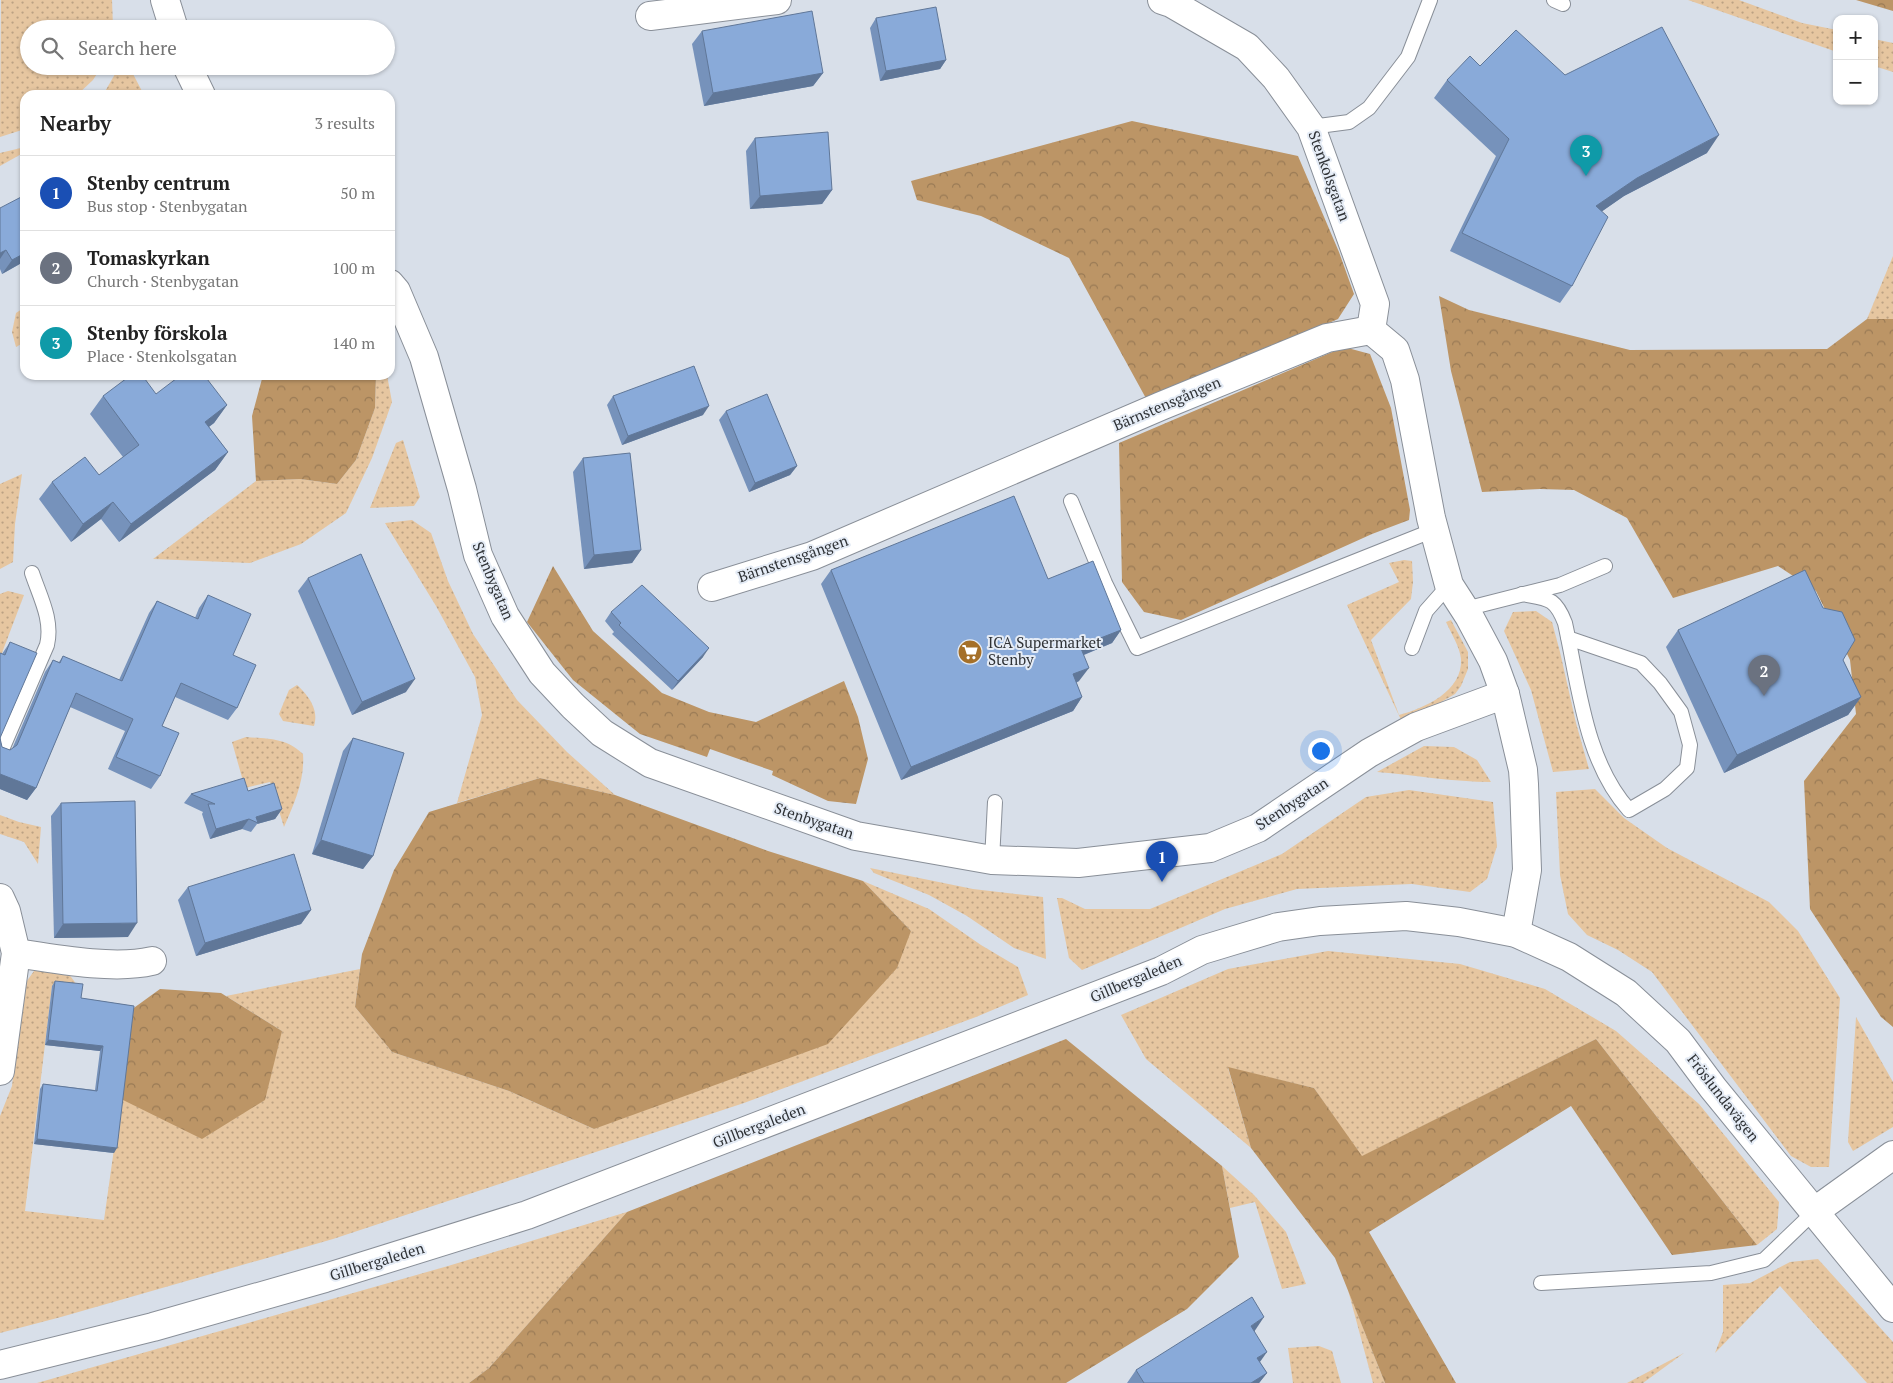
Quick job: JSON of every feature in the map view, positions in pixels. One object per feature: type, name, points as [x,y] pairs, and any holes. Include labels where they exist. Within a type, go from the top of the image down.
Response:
[{"type":"street","points":[[165,0],[171,20]]},
{"type":"street","points":[[650,16],[777,0]]},
{"type":"street","name":"Stenkolsgatan","points":[[1162,0],[1171,3],[1247,47],[1276,78],[1311,127],[1375,304],[1371,330]]},
{"type":"street","points":[[192,75],[199,90]]},
{"type":"street","name":"Stenbygatan","points":[[395,290],[424,357],[462,489],[478,555],[505,616],[542,673],[580,713],[602,733],[650,763],[856,836],[992,860],[1078,862],[1210,848],[1258,828],[1370,753],[1416,727],[1505,694]]},
{"type":"street","points":[[1371,330],[1395,350],[1405,380],[1434,530],[1449,585],[1493,661],[1505,694],[1523,770],[1524,784],[1527,870],[1516,934]]},
{"type":"street","name":"Bärnstensgången","points":[[712,587],[812,556],[1161,406],[1327,338],[1371,330]]},
{"type":"street","points":[[0,898],[6,911],[16,954],[0,1071]]},
{"type":"street","name":"Gillbergaleden","points":[[0,1364],[163,1324],[335,1275],[527,1216],[1152,974],[1202,950],[1240,938],[1278,928],[1320,921],[1406,916],[1458,922],[1516,934]]},
{"type":"street","name":"Fröslundavägen","points":[[1516,934],[1569,957],[1626,993],[1678,1041],[1713,1088],[1893,1308]]},
{"type":"street","points":[[16,954],[85,962],[139,964],[152,961]]},
{"type":"street","points":[[1815,1211],[1893,1155]]},
{"type":"lane","points":[[1311,127],[1349,122],[1369,108],[1408,57],[1430,0]]},
{"type":"lane","points":[[1071,500],[1105,584],[1137,648],[1434,530]]},
{"type":"lane","points":[[1464,609],[1560,585],[1606,566]]},
{"type":"lane","points":[[0,754],[47,645],[50,632],[49,621],[32,573]]},
{"type":"lane","points":[[1412,648],[1426,611],[1449,585]]},
{"type":"lane","points":[[1522,594],[1546,598],[1556,604],[1565,623],[1568,638],[1594,750],[1609,785],[1630,810],[1665,789],[1687,768],[1690,745],[1681,712],[1660,682],[1641,663],[1568,638]]},
{"type":"lane","points":[[992,860],[995,802]]},
{"type":"lane","points":[[1541,1283],[1711,1273],[1764,1260],[1815,1211]]},
{"type":"shaded area","points":[[1,0],[112,0],[113,20],[20,20],[20,75],[96,75],[82,90],[20,90],[20,131],[0,137]]},
{"type":"shaded area","points":[[1688,0],[1739,0],[1802,23],[1833,29],[1833,51]]},
{"type":"shaded area","points":[[1878,40],[1893,43],[1893,72],[1878,67]]},
{"type":"shaded area","points":[[114,75],[134,75],[141,90],[106,90]]},
{"type":"shaded area","points":[[20,148],[20,155],[0,166],[0,153]]},
{"type":"shaded area","points":[[1893,256],[1893,319],[1867,319]]},
{"type":"shaded area","points":[[20,310],[20,345],[16,347],[12,332],[16,313]]},
{"type":"shaded area","points":[[376,380],[388,380],[392,402],[372,458],[346,513],[301,544],[250,563],[153,559],[256,481],[300,479],[337,484],[356,460],[375,408]]},
{"type":"shaded area","points":[[403,440],[420,497],[414,506],[370,508],[396,443]]},
{"type":"shaded area","points":[[22,474],[15,524],[13,562],[0,569],[0,484]]},
{"type":"shaded area","points":[[412,520],[431,533],[448,581],[473,634],[517,700],[567,752],[615,795],[540,778],[457,803],[482,715],[475,677],[436,606],[385,523]]},
{"type":"shaded area","points":[[1404,560],[1412,561],[1413,582],[1411,599],[1371,640],[1399,715],[1431,703],[1449,689],[1456,680],[1460,670],[1461,659],[1457,645],[1446,622],[1451,620],[1468,652],[1468,669],[1461,686],[1455,694],[1403,724],[1347,605],[1399,582],[1389,563]]},
{"type":"shaded area","points":[[8,591],[24,595],[0,658],[0,594]]},
{"type":"shaded area","points":[[1536,611],[1552,622],[1589,769],[1553,772],[1531,690],[1504,631],[1513,612]]},
{"type":"shaded area","points":[[297,685],[312,704],[315,714],[314,726],[283,721],[279,714],[289,690]]},
{"type":"shaded area","points":[[246,737],[284,742],[303,754],[301,782],[284,827],[270,782],[245,788],[232,742]]},
{"type":"shaded area","points":[[1424,746],[1454,747],[1477,760],[1491,782],[1448,780],[1377,772]]},
{"type":"shaded area","points":[[1595,789],[1624,818],[1667,848],[1769,902],[1798,931],[1840,998],[1829,1167],[1811,1167],[1791,1156],[1652,972],[1618,950],[1587,935],[1568,914],[1560,875],[1556,792]]},
{"type":"shaded area","points":[[1409,790],[1493,802],[1497,846],[1487,879],[1470,892],[1412,884],[1297,889],[1225,909],[1082,970],[1069,958],[1057,898],[1062,898],[1085,909],[1150,909],[1282,854],[1366,797]]},
{"type":"shaded area","points":[[0,815],[41,827],[38,864],[24,842],[0,834]]},
{"type":"shaded area","points":[[870,868],[973,889],[1043,897],[1046,959],[1014,948],[967,916],[929,895],[874,873]]},
{"type":"shaded area","points":[[863,881],[929,909],[981,945],[1018,967],[1028,995],[976,1017],[744,1103],[333,1239],[0,1333],[0,1116],[12,1086],[24,985],[34,971],[61,970],[70,976],[79,989],[52,986],[25,1211],[104,1220],[121,1099],[282,1031],[226,996],[360,969],[355,1007],[392,1052],[509,1091],[594,1129],[911,931]]},
{"type":"shaded area","points":[[1328,951],[1460,964],[1545,989],[1616,1031],[1699,1104],[1779,1202],[1777,1229],[1757,1245],[1596,1039],[1361,1157],[1314,1088],[1228,1068],[1251,1148],[1146,1059],[1121,1015],[1228,969]]},
{"type":"shaded area","points":[[1856,1017],[1893,1082],[1893,1127],[1853,1151],[1848,1142]]},
{"type":"shaded area","points":[[1222,1166],[1254,1195],[1286,1232],[1306,1284],[1282,1289],[1255,1202],[1230,1208]]},
{"type":"shaded area","points":[[627,1212],[489,1368],[469,1383],[37,1383],[448,1266]]},
{"type":"shaded area","points":[[1818,1259],[1893,1342],[1893,1383],[1867,1383],[1780,1286],[1715,1353],[1723,1332],[1723,1285],[1750,1283],[1790,1262]]},
{"type":"shaded area","points":[[1348,1290],[1385,1383],[1373,1383]]},
{"type":"shaded area","points":[[1319,1346],[1332,1351],[1341,1383],[1293,1383],[1288,1348]]},
{"type":"shaded area","points":[[1684,1353],[1643,1383],[1627,1383]]},
{"type":"green space","points":[[1856,0],[1893,0],[1893,11]]},
{"type":"green space","points":[[1132,121],[1298,156],[1339,252],[1354,294],[1338,319],[1148,402],[1069,258],[981,216],[917,200],[911,181]]},
{"type":"green space","points":[[1439,296],[1469,310],[1630,350],[1827,349],[1867,319],[1893,319],[1893,1027],[1881,1017],[1810,909],[1804,781],[1856,714],[1850,660],[1816,591],[1778,566],[1673,598],[1627,518],[1574,490],[1540,489],[1482,492],[1451,371]]},
{"type":"green space","points":[[1344,347],[1370,354],[1391,408],[1410,510],[1409,520],[1372,534],[1181,620],[1144,612],[1122,582],[1119,443]]},
{"type":"green space","points":[[262,380],[376,380],[375,408],[356,460],[337,484],[300,479],[256,481],[252,416]]},
{"type":"green space","points":[[553,566],[593,631],[662,693],[709,712],[756,722],[844,681],[858,717],[868,759],[856,804],[828,801],[772,775],[773,771],[710,749],[707,757],[640,734],[573,680],[527,622]]},
{"type":"green space","points":[[540,778],[615,795],[768,851],[863,881],[911,931],[897,968],[828,1044],[594,1129],[509,1091],[392,1052],[355,1007],[362,954],[394,870],[429,812]]},
{"type":"green space","points":[[160,989],[221,993],[282,1031],[265,1100],[202,1139],[121,1099],[131,1010]]},
{"type":"green space","points":[[1066,1039],[1222,1166],[1239,1257],[1187,1309],[1066,1383],[469,1383],[489,1368],[627,1212]]},
{"type":"green space","points":[[1596,1039],[1757,1245],[1672,1255],[1571,1106],[1369,1232],[1456,1383],[1385,1383],[1335,1258],[1251,1148],[1228,1067],[1314,1088],[1362,1156]]},
{"type":"building","points":[[936,7],[946,60],[886,71],[876,18]]},
{"type":"building","points":[[812,11],[823,73],[713,93],[702,31]]},
{"type":"building","points":[[1662,27],[1719,135],[1637,178],[1596,206],[1608,217],[1572,286],[1462,233],[1509,139],[1447,80],[1470,56],[1480,66],[1516,30],[1565,75]]},
{"type":"building","points":[[828,132],[832,190],[760,196],[755,138]]},
{"type":"building","points":[[20,198],[20,256],[12,260],[6,250],[0,253],[0,208]]},
{"type":"building","points":[[694,366],[709,406],[628,436],[613,396]]},
{"type":"building","points":[[124,380],[146,380],[156,394],[174,380],[208,380],[227,405],[205,422],[228,452],[131,524],[113,502],[83,524],[52,482],[85,457],[99,475],[139,445],[103,396]]},
{"type":"building","points":[[767,394],[797,466],[755,483],[726,411]]},
{"type":"building","points":[[630,453],[641,550],[594,555],[583,458]]},
{"type":"building","name":"ICA Supermarket Stenby","points":[[1014,496],[1048,579],[1093,561],[1121,630],[1080,646],[1089,668],[1073,674],[1082,697],[911,767],[831,570]]},
{"type":"building","points":[[361,554],[415,679],[362,702],[308,578]]},
{"type":"building","points":[[1805,570],[1823,608],[1842,612],[1855,640],[1843,660],[1861,697],[1737,755],[1678,630]]},
{"type":"building","points":[[642,585],[709,648],[678,681],[619,625],[621,623],[611,612]]},
{"type":"building","points":[[208,595],[251,614],[233,655],[256,665],[237,708],[181,683],[162,726],[179,733],[160,776],[116,757],[133,719],[76,693],[36,788],[0,774],[0,738],[2,747],[10,750],[17,745],[53,660],[60,663],[63,656],[122,681],[157,601],[198,619]]},
{"type":"building","points":[[10,642],[37,653],[0,738],[0,653],[5,655]]},
{"type":"building","points":[[353,738],[404,753],[373,856],[321,840]]},
{"type":"building","points":[[244,778],[248,791],[274,783],[282,809],[256,817],[258,823],[249,819],[216,829],[208,804],[215,804],[191,794]]},
{"type":"building","points":[[135,801],[137,923],[63,924],[61,803]]},
{"type":"building","points":[[294,854],[311,910],[205,943],[188,887]]},
{"type":"building","points":[[55,981],[83,984],[81,998],[134,1006],[117,1148],[37,1139],[43,1084],[97,1091],[103,1046],[48,1040]]},
{"type":"building","points":[[1252,1297],[1264,1317],[1251,1326],[1267,1352],[1257,1358],[1267,1373],[1251,1383],[1144,1383],[1136,1370]]},
{"type":"place","name":"Stenby förskola","points":[[1586,176]]},
{"type":"place","name":"ICA Supermarket Stenby","points":[[970,652]]},
{"type":"place","name":"Tomaskyrkan","points":[[1764,696]]},
{"type":"place","name":"Stenby centrum","points":[[1162,882]]}]
